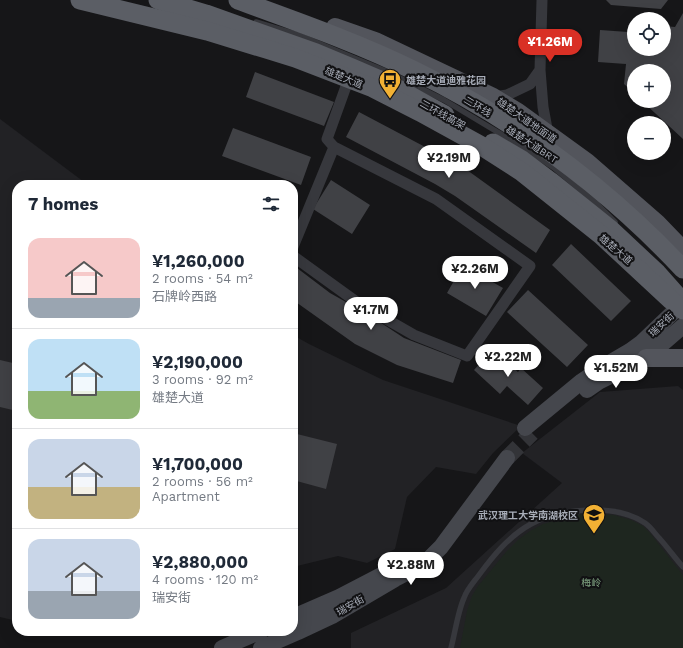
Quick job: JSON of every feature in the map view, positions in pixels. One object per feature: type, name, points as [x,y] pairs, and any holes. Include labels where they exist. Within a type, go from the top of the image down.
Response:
[{"type":"highway","points":[[80,0],[207,31],[295,58],[373,88],[480,145],[522,172],[601,235],[671,300],[683,306]]},
{"type":"highway","name":"二环线高架","points":[[158,0],[206,14],[316,53],[389,84],[473,130],[522,160],[582,205],[658,273],[683,306]]},
{"type":"highway","name":"二环线","points":[[238,0],[340,38],[408,68],[455,92],[525,135],[588,182],[646,233],[683,269]]},
{"type":"main road","name":"雄楚大道","points":[[112,0],[246,41],[349,78],[384,93],[476,144],[550,194],[595,230],[683,306]]},
{"type":"main road","name":"雄楚大道地面道","points":[[253,0],[375,41],[493,97],[518,112],[593,167],[658,223],[683,250]]},
{"type":"main road","name":"瑞安街","points":[[683,306],[641,343],[582,381],[529,430],[600,381],[646,358],[683,326]]},
{"type":"main road","points":[[646,358],[683,358]]},
{"type":"main road","name":"瑞安街","points":[[298,615],[339,597],[409,561],[423,551],[432,543],[465,499],[504,457],[441,547],[429,559],[420,566],[394,579],[332,616],[298,632]]},
{"type":"main road","points":[[222,648],[250,636]]},
{"type":"main road","name":"瑞安街","points":[[261,648],[289,636]]},
{"type":"street","points":[[542,0],[540,70],[543,107],[548,134]]},
{"type":"street","points":[[493,97],[507,95],[530,84],[540,70]]},
{"type":"street","points":[[298,260],[358,303],[414,335],[468,356],[530,266],[436,199],[334,147],[327,138],[349,78]]},
{"type":"street","points":[[298,235],[334,147]]},
{"type":"lane","name":"雄楚大道BRT","points":[[249,20],[299,35],[388,72],[444,100],[526,149],[554,168],[596,203],[618,224]]},
{"type":"lane","points":[[451,648],[461,605],[470,587],[496,553],[530,524],[542,519],[592,510],[603,510],[630,515],[647,524],[683,567]]},
{"type":"shaded area","points":[[0,119],[81,180],[12,180],[12,620],[0,617]]},
{"type":"shaded area","points":[[298,338],[383,380],[521,426],[493,453],[476,474],[436,467],[407,497],[395,549],[367,563],[338,556],[298,566]]},
{"type":"shaded area","name":"武汉理工大学南湖校区","points":[[678,386],[683,390],[683,648],[351,648],[351,633],[446,588],[562,483],[522,453],[600,392]]},
{"type":"green space","name":"梅岭","points":[[575,515],[614,515],[631,520],[643,526],[683,575],[683,648],[460,648],[467,611],[472,596],[478,586],[506,552],[519,539],[543,524]]},
{"type":"building","points":[[606,0],[668,0],[661,9],[611,5]]},
{"type":"building","points":[[683,13],[683,139],[671,128],[671,116],[658,116],[650,108],[671,108],[671,64],[627,64],[627,87],[624,84],[626,64],[598,62],[600,30],[627,32],[627,56],[671,56],[671,27],[675,27]]},
{"type":"building","points":[[255,72],[334,102],[324,126],[246,97]]},
{"type":"building","points":[[359,112],[467,170],[550,230],[536,253],[455,196],[346,137]]},
{"type":"building","points":[[233,128],[311,157],[301,185],[298,184],[298,180],[287,180],[222,156]]},
{"type":"building","points":[[331,180],[370,205],[352,234],[313,209]]},
{"type":"building","points":[[571,244],[631,301],[611,321],[552,265]]},
{"type":"building","points":[[463,265],[503,288],[486,316],[447,293]]},
{"type":"building","points":[[298,269],[330,293],[369,315],[404,338],[461,360],[453,383],[397,365],[355,344],[298,304]]},
{"type":"building","points":[[528,290],[588,345],[567,367],[507,312]]},
{"type":"building","points":[[493,349],[518,372],[521,368],[543,388],[528,405],[507,386],[500,394],[474,370]]},
{"type":"building","points":[[0,360],[12,363],[12,410],[0,407]]},
{"type":"building","points":[[298,434],[337,444],[326,489],[298,481]]},
{"type":"tunnel","points":[[507,458],[532,433]]},
{"type":"place","name":"雄楚大道迪雅花园","points":[[390,100]]},
{"type":"place","name":"武汉理工大学南湖校区","points":[[594,534]]}]
